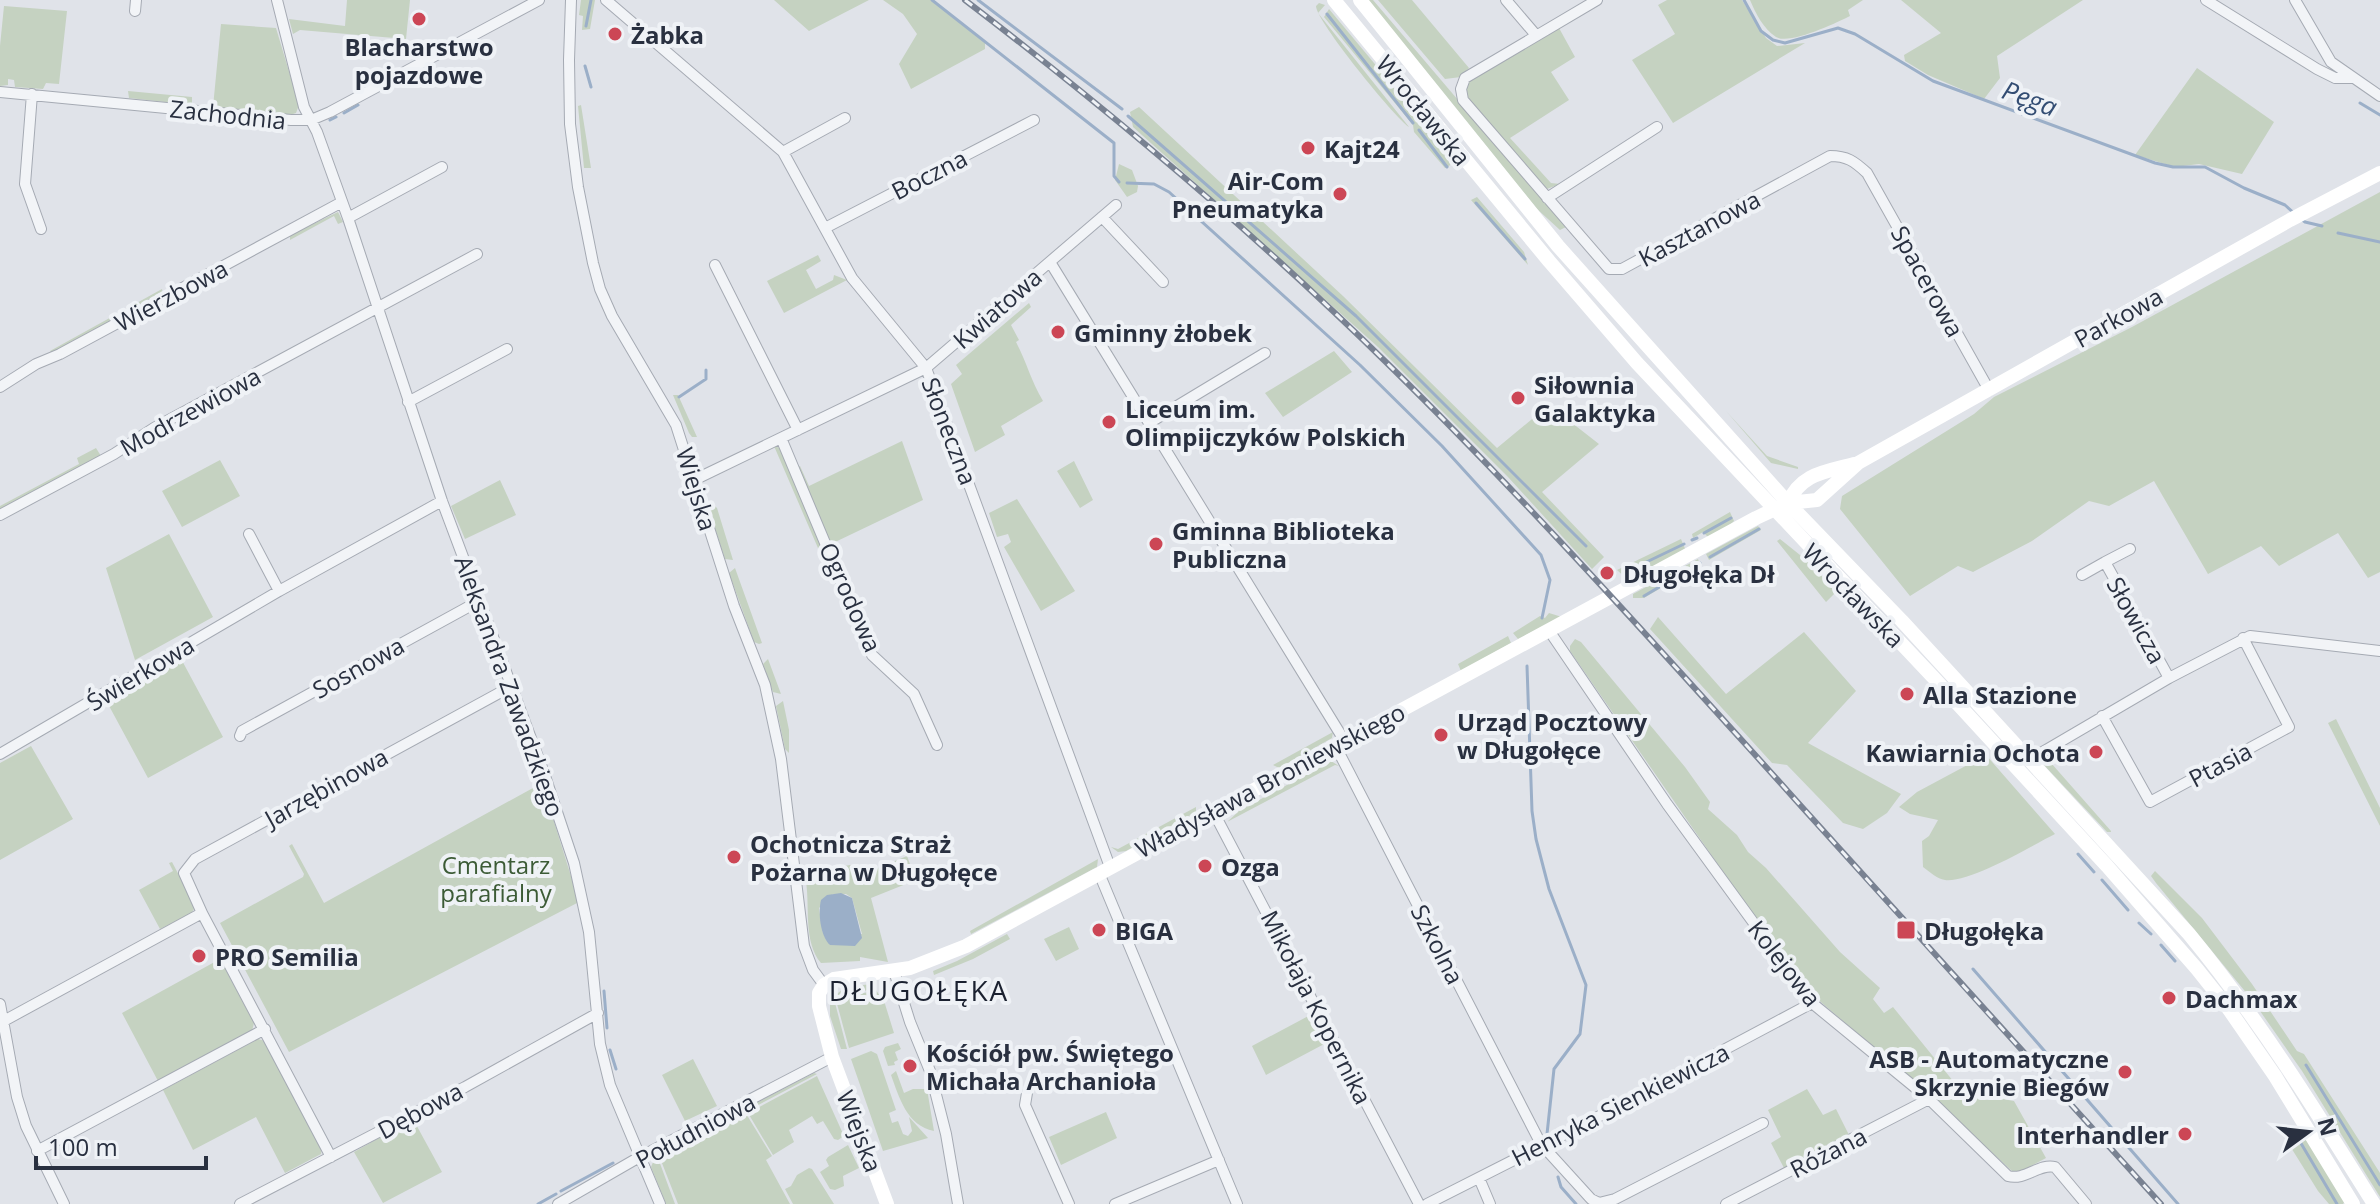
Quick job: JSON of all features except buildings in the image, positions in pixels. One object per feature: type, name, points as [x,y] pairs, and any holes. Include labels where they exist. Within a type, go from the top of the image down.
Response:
[{"type":"main road","name":"Wrocławska","points":[[1334,0],[1558,273],[1637,363],[1932,676],[2197,969],[2278,1080],[2353,1204]]},
{"type":"main road","name":"Wrocławska","points":[[1360,0],[1558,246],[1788,503],[2148,887],[2230,983],[2279,1051],[2374,1204]]},
{"type":"main road","name":"Parkowa","points":[[1788,503],[1802,481],[1858,463],[2295,217],[2380,173]]},
{"type":"main road","name":"Parkowa","points":[[1773,510],[1788,503],[1817,500],[1858,463]]},
{"type":"main road","name":"Władysława Broniewskiego","points":[[824,985],[838,978],[894,971],[949,955],[1773,510]]},
{"type":"main road","points":[[824,985],[819,993],[819,1006],[832,1057]]},
{"type":"main road","name":"Wiejska","points":[[832,1057],[887,1204]]},
{"type":"street","name":"Aleksandra Zawadzkiego","points":[[277,0],[304,107],[348,218],[442,501],[574,863],[589,932],[600,1044],[610,1085],[660,1204]]},
{"type":"street","name":"Zachodnia","points":[[0,92],[311,120],[410,71],[539,0]]},
{"type":"street","name":"Wiejska","points":[[571,0],[570,124],[593,263],[612,316],[676,425],[734,606],[765,685],[781,759],[804,946],[813,970],[824,985]]},
{"type":"street","name":"Słoneczna","points":[[606,0],[783,152],[852,278],[926,368],[1104,870],[1237,1204]]},
{"type":"street","points":[[1506,0],[1535,34],[1597,0]]},
{"type":"street","points":[[2206,0],[2317,69],[2335,78],[2353,78]]},
{"type":"street","points":[[2295,0],[2331,62],[2380,96]]},
{"type":"street","name":"Kasztanowa","points":[[1535,34],[1465,78],[1461,89],[1463,100],[1609,269],[1625,268],[1830,156],[1844,156],[1867,173]]},
{"type":"street","points":[[32,94],[25,184],[41,229]]},
{"type":"street","points":[[783,152],[845,118]]},
{"type":"street","name":"Boczna","points":[[825,228],[1034,120]]},
{"type":"street","points":[[1547,198],[1657,127]]},
{"type":"street","points":[[348,218],[442,167]]},
{"type":"street","name":"Spacerowa","points":[[1867,173],[1989,390]]},
{"type":"street","name":"Wierzbowa","points":[[0,387],[36,364],[50,360],[342,202]]},
{"type":"street","name":"Kwiatowa","points":[[694,480],[926,368],[1116,205]]},
{"type":"street","points":[[1102,217],[1163,282]]},
{"type":"street","points":[[379,307],[477,254]]},
{"type":"street","name":"Szkolna","points":[[1050,262],[1339,742],[1541,1144],[1591,1199],[1606,1202],[1763,1123]]},
{"type":"street","points":[[715,265],[798,430]]},
{"type":"street","name":"Modrzewiowa","points":[[0,515],[379,307]]},
{"type":"street","points":[[408,402],[507,349]]},
{"type":"street","points":[[1149,423],[1265,353]]},
{"type":"street","name":"Ogrodowa","points":[[781,438],[872,655],[914,694],[937,745]]},
{"type":"street","name":"Świerkowa","points":[[0,754],[279,591],[442,501]]},
{"type":"street","points":[[249,534],[279,591]]},
{"type":"street","name":"Słowicza","points":[[2082,575],[2130,549]]},
{"type":"street","name":"Słowicza","points":[[2105,562],[2169,678]]},
{"type":"street","name":"Sosnowa","points":[[240,736],[242,731],[479,601]]},
{"type":"street","name":"Kolejowa","points":[[1550,632],[1663,799],[1812,1003],[1929,1099],[2008,1176],[2015,1178],[2048,1165],[2055,1167],[2086,1204]]},
{"type":"street","points":[[2029,760],[2243,638],[2257,636],[2380,651]]},
{"type":"street","name":"Ptasia","points":[[2102,716],[2150,802],[2289,727],[2243,638]]},
{"type":"street","name":"Jarzębinowa","points":[[331,1157],[202,913],[184,873],[188,864],[195,859],[512,686]]},
{"type":"street","name":"Mikołaja Kopernika","points":[[1213,811],[1419,1204]]},
{"type":"street","points":[[2,1022],[202,913]]},
{"type":"street","points":[[894,971],[930,1071],[946,1134],[958,1204]]},
{"type":"street","name":"Henryka Sienkiewicza","points":[[1427,1204],[1812,1003]]},
{"type":"street","points":[[0,1004],[17,1097],[26,1126],[64,1204]]},
{"type":"street","name":"Dębowa","points":[[240,1204],[465,1087],[598,1013]]},
{"type":"street","points":[[37,1151],[265,1029]]},
{"type":"street","name":"Południowa","points":[[558,1204],[642,1156],[832,1057]]},
{"type":"street","points":[[1027,1093],[1025,1105],[1069,1204]]},
{"type":"street","name":"Różana","points":[[1726,1204],[1929,1099]]},
{"type":"street","points":[[1115,1204],[1219,1160]]},
{"type":"street","points":[[1479,1178],[1490,1204]]},
{"type":"green space","points":[[347,0],[410,0],[406,39],[300,30],[293,34],[289,19],[345,26]]},
{"type":"green space","points":[[581,0],[595,0],[590,29],[582,30],[583,16],[579,15]]},
{"type":"green space","points":[[774,0],[869,0],[809,31]]},
{"type":"green space","points":[[883,0],[932,0],[985,43],[985,49],[911,89],[899,64],[917,34],[903,14]]},
{"type":"green space","points":[[1368,0],[1373,0],[1566,227],[1560,230],[1537,209]]},
{"type":"green space","points":[[1378,0],[1412,0],[1469,68],[1461,77],[1445,79]]},
{"type":"green space","points":[[1667,0],[1742,0],[1766,38],[1777,46],[1805,43],[1673,123],[1632,60],[1675,34],[1658,5]]},
{"type":"green space","points":[[1750,0],[1863,0],[1848,10],[1850,16],[1802,36],[1783,39],[1767,29]]},
{"type":"green space","points":[[1901,0],[2083,0],[1997,56],[2000,78],[1984,99],[1928,75],[1905,61],[1904,55],[1941,33]]},
{"type":"green space","points":[[1319,3],[1325,5],[1318,13],[1316,6]]},
{"type":"green space","points":[[4,6],[67,11],[59,84],[46,83],[43,89],[15,87],[14,80],[8,79],[8,85],[0,86]]},
{"type":"green space","points":[[1329,9],[1449,158],[1451,164],[1448,167],[1445,168],[1414,132],[1413,125],[1324,17]]},
{"type":"green space","points":[[1319,14],[1409,127],[1357,69]]},
{"type":"green space","points":[[221,24],[276,28],[299,105],[296,113],[290,115],[213,107]]},
{"type":"green space","points":[[1559,28],[1575,57],[1551,72],[1569,100],[1510,138],[1551,183],[1560,184],[1547,189],[1468,100],[1465,92],[1469,79]]},
{"type":"green space","points":[[2197,68],[2274,122],[2242,174],[2199,164],[2175,167],[2135,155]]},
{"type":"green space","points":[[128,91],[192,97],[192,105],[129,98]]},
{"type":"green space","points":[[581,105],[591,168],[584,168],[578,106]]},
{"type":"green space","points":[[1139,107],[1343,296],[1497,448],[1549,405],[1599,444],[1542,492],[1604,557],[1592,569],[1508,477],[1378,347],[1133,127],[1130,112]]},
{"type":"green space","points":[[1119,164],[1132,170],[1138,186],[1137,192],[1127,197],[1115,180]]},
{"type":"green space","points":[[2380,192],[2380,572],[2368,578],[2338,533],[2279,566],[2261,546],[2208,574],[2154,481],[2109,506],[2089,501],[2032,541],[1973,572],[1958,566],[1910,596],[1840,509],[1842,496],[1974,414],[1994,397],[2132,327]]},
{"type":"green space","points":[[1477,197],[1524,252],[1528,265],[1471,200]]},
{"type":"green space","points":[[338,212],[343,222],[338,224],[334,216],[290,240],[290,235]]},
{"type":"green space","points":[[818,255],[821,261],[806,270],[816,289],[833,280],[834,275],[847,280],[784,313],[767,281]]},
{"type":"green space","points":[[162,289],[163,294],[52,354],[50,351]]},
{"type":"green space","points":[[1029,303],[1031,307],[1011,325],[1043,401],[1001,426],[1005,435],[975,452],[951,384],[962,374],[956,365]]},
{"type":"green space","points":[[1334,351],[1352,372],[1283,417],[1265,393]]},
{"type":"green space","points":[[673,395],[678,395],[697,437],[689,433]]},
{"type":"green space","points":[[1726,411],[1767,456],[1798,469],[1771,463]]},
{"type":"green space","points":[[902,441],[923,500],[831,544],[798,467],[809,486]]},
{"type":"green space","points":[[774,446],[780,448],[825,553],[821,555]]},
{"type":"green space","points":[[96,448],[101,456],[0,510],[0,506],[79,464],[77,458]]},
{"type":"green space","points":[[220,460],[240,496],[182,527],[162,491]]},
{"type":"green space","points":[[1074,461],[1093,500],[1080,508],[1057,471]]},
{"type":"green space","points":[[500,480],[516,515],[465,539],[451,506]]},
{"type":"green space","points":[[1017,499],[1075,591],[1041,611],[1004,547],[1011,542],[1008,534],[997,537],[989,513]]},
{"type":"green space","points":[[711,502],[717,508],[733,560],[725,559],[708,507]]},
{"type":"green space","points":[[1730,512],[1734,521],[1731,524],[1709,538],[1703,532],[1693,538],[1692,534]]},
{"type":"green space","points":[[1758,526],[1761,530],[1709,560],[1706,554]]},
{"type":"green space","points":[[169,534],[213,617],[135,660],[106,568]]},
{"type":"green space","points":[[1681,539],[1686,551],[1629,581],[1617,570]]},
{"type":"green space","points":[[1780,539],[1810,563],[1836,592],[1826,602],[1777,541]]},
{"type":"green space","points":[[1698,559],[1700,565],[1644,598],[1633,598],[1633,594]]},
{"type":"green space","points":[[735,568],[762,643],[754,642],[729,573]]},
{"type":"green space","points":[[1549,613],[1562,617],[1518,639],[1513,633],[1540,616],[1545,618]]},
{"type":"green space","points":[[1658,617],[1726,694],[1804,632],[1856,691],[1808,743],[1901,794],[1887,813],[1863,829],[1843,823],[1787,765],[1772,763],[1650,629]]},
{"type":"green space","points":[[1508,636],[1511,643],[1461,671],[1458,664]]},
{"type":"green space","points":[[1575,639],[1581,642],[1685,767],[1710,802],[1708,809],[1737,835],[1748,852],[1766,868],[1840,952],[1880,988],[1873,999],[1884,1013],[1893,1007],[1962,1092],[2014,1101],[2046,1158],[2022,1171],[2012,1171],[1808,991],[1570,651]]},
{"type":"green space","points":[[179,655],[223,737],[148,778],[108,704]]},
{"type":"green space","points":[[768,659],[781,694],[773,692],[763,664]]},
{"type":"green space","points":[[783,701],[789,730],[789,753],[785,749],[776,706]]},
{"type":"green space","points":[[2336,719],[2380,808],[2380,826],[2328,723]]},
{"type":"green space","points":[[1333,732],[1332,738],[1279,768],[1273,765]]},
{"type":"green space","points":[[31,746],[73,819],[0,860],[0,763]]},
{"type":"green space","points":[[1986,755],[2055,834],[1969,876],[1942,879],[1923,867],[1922,841],[1929,836],[1938,820],[1910,814],[1899,807],[1917,792]]},
{"type":"green space","points":[[2044,755],[2111,832],[2107,832],[2042,763]]},
{"type":"green space","points":[[1331,761],[1339,766],[1335,765],[1227,822],[1239,811]]},
{"type":"green space","name":"Cmentarz parafialny","points":[[542,783],[579,902],[289,1052],[220,923],[303,877],[289,846],[292,844],[324,903]]},
{"type":"green space","points":[[1196,807],[1196,812],[1126,851],[1118,852],[1111,847],[1118,849]]},
{"type":"green space","points":[[907,856],[916,880],[871,898],[888,962],[860,957],[860,961],[821,963],[809,934],[806,882],[840,877],[839,867],[850,865],[868,872]],"holes":[[[833,894],[846,894],[852,898],[862,934],[823,933],[819,908]]]},
{"type":"green space","points":[[1098,859],[1097,867],[971,934],[970,931]]},
{"type":"green space","points":[[172,862],[194,909],[191,914],[160,929],[139,890],[173,871],[169,863]]},
{"type":"green space","points":[[2155,871],[2202,918],[2297,1051],[2304,1054],[2380,1173],[2380,1197],[2302,1071],[2253,1001],[2156,883],[2151,876]]},
{"type":"green space","points":[[1069,927],[1079,949],[1056,961],[1044,939]]},
{"type":"green space","points":[[1007,934],[1010,939],[934,975],[933,971]]},
{"type":"green space","points":[[220,959],[254,1023],[252,1031],[158,1081],[122,1013]]},
{"type":"green space","points":[[872,984],[875,988],[834,999],[847,1049],[841,1049],[830,1016],[830,1000],[845,987]]},
{"type":"green space","points":[[876,990],[885,1004],[894,1033],[849,1048],[836,1000]]},
{"type":"green space","points":[[1314,1013],[1328,1042],[1266,1075],[1252,1046]]},
{"type":"green space","points":[[258,1039],[265,1041],[322,1146],[321,1154],[285,1173],[256,1117],[193,1150],[163,1090]]},
{"type":"green space","points":[[898,1043],[901,1049],[895,1052],[898,1060],[894,1062],[895,1065],[888,1066],[883,1051],[885,1047]]},
{"type":"green space","points":[[871,1051],[877,1054],[896,1110],[889,1113],[892,1123],[898,1121],[903,1134],[908,1136],[912,1131],[909,1117],[928,1138],[883,1151],[851,1059]]},
{"type":"green space","points":[[693,1059],[717,1106],[685,1121],[662,1075]]},
{"type":"green space","points":[[896,1071],[904,1093],[927,1089],[934,1131],[917,1123],[905,1109],[891,1075]]},
{"type":"green space","points":[[817,1074],[745,1112],[772,1156],[766,1160],[790,1204],[678,1204],[660,1158],[712,1130],[658,1158],[675,1204],[666,1204],[651,1167],[656,1155]]},
{"type":"green space","points":[[817,1076],[844,1136],[834,1139],[823,1121],[817,1124],[812,1116],[789,1130],[794,1142],[773,1155],[748,1113]]},
{"type":"green space","points":[[1807,1089],[1823,1115],[1836,1109],[1849,1135],[1784,1168],[1771,1143],[1781,1137],[1768,1110]]},
{"type":"green space","points":[[1106,1112],[1117,1138],[1061,1165],[1049,1137]]},
{"type":"green space","points":[[413,1119],[442,1172],[383,1203],[354,1152]]},
{"type":"green space","points":[[2298,1136],[2305,1137],[2345,1201],[2343,1204],[2329,1204],[2318,1191],[2290,1146]]},
{"type":"green space","points":[[848,1145],[859,1168],[843,1176],[844,1186],[830,1189],[820,1172],[829,1166],[828,1157]]},
{"type":"green space","points":[[809,1168],[834,1204],[793,1204],[785,1189],[791,1186],[797,1175]]},
{"type":"water","points":[[841,893],[852,898],[862,938],[855,946],[830,945],[822,930],[821,900],[827,895]]},
{"type":"waterway","points":[[586,26],[591,0]]},
{"type":"waterway","points":[[932,0],[1114,143],[1114,176],[1119,182]]},
{"type":"waterway","points":[[978,0],[1122,109]]},
{"type":"waterway","name":"Pęga","points":[[1744,0],[1761,31],[1773,40],[1785,43],[1838,28],[1855,34],[1933,81],[2155,163],[2173,167],[2205,167],[2285,205],[2295,214]]},
{"type":"waterway","points":[[1327,14],[1413,123]]},
{"type":"waterway","points":[[585,66],[591,87]]},
{"type":"waterway","points":[[2360,103],[2380,115]]},
{"type":"waterway","points":[[344,113],[358,105]]},
{"type":"waterway","points":[[1128,116],[1356,316],[1586,546]]},
{"type":"waterway","points":[[330,120],[336,117]]},
{"type":"waterway","points":[[1419,130],[1447,167]]},
{"type":"waterway","points":[[1127,183],[1154,184],[1169,192],[1360,365],[1442,446],[1541,555],[1550,580],[1542,618]]},
{"type":"waterway","points":[[1476,203],[1525,259]]},
{"type":"waterway","name":"Pęga","points":[[2301,219],[2322,226]]},
{"type":"waterway","name":"Pęga","points":[[2338,233],[2380,242]]},
{"type":"waterway","points":[[679,397],[706,379],[706,370]]},
{"type":"waterway","points":[[1704,533],[1731,518]]},
{"type":"waterway","points":[[1710,557],[1759,529]]},
{"type":"waterway","points":[[1692,540],[1697,538]]},
{"type":"waterway","points":[[1634,568],[1684,544]]},
{"type":"waterway","points":[[1644,596],[1700,563]]},
{"type":"waterway","points":[[1527,666],[1532,811],[1536,839],[1549,889],[1586,985],[1580,1034],[1554,1069],[1547,1134]]},
{"type":"waterway","points":[[2078,854],[2094,872]]},
{"type":"waterway","points":[[2102,880],[2128,910]]},
{"type":"waterway","points":[[2139,923],[2151,934]]},
{"type":"waterway","points":[[2161,945],[2175,961]]},
{"type":"waterway","points":[[1973,969],[2178,1204]]},
{"type":"waterway","points":[[604,991],[607,1028]]},
{"type":"waterway","points":[[610,1050],[616,1069]]},
{"type":"waterway","points":[[2306,1065],[2380,1185]]},
{"type":"waterway","points":[[2299,1140],[2337,1204]]},
{"type":"waterway","points":[[561,1191],[613,1163]]},
{"type":"waterway","points":[[1558,1177],[1561,1187],[1576,1204]]},
{"type":"waterway","points":[[538,1204],[556,1194]]},
{"type":"railway","points":[[965,0],[1076,87],[1237,224],[1341,319],[1440,416],[1628,615],[2161,1204]]},
{"type":"place","name":"Blacharstwo pojazdowe","points":[[419,19]]},
{"type":"place","name":"Żabka","points":[[615,34]]},
{"type":"place","name":"Kajt24","points":[[1308,148]]},
{"type":"place","name":"Air-Com Pneumatyka","points":[[1340,194]]},
{"type":"place","name":"Gminny żłobek","points":[[1058,332]]},
{"type":"place","name":"Siłownia Galaktyka","points":[[1518,398]]},
{"type":"place","name":"Liceum im. Olimpijczyków Polskich","points":[[1109,422]]},
{"type":"place","name":"Gminna Biblioteka Publiczna","points":[[1156,544]]},
{"type":"place","name":"Długołęka Dł","points":[[1607,573]]},
{"type":"place","name":"Alla Stazione","points":[[1907,694]]},
{"type":"place","name":"Urząd Pocztowy w Długołęce","points":[[1441,735]]},
{"type":"place","name":"Kawiarnia Ochota","points":[[2096,752]]},
{"type":"place","name":"Ochotnicza Straż Pożarna w Długołęce","points":[[734,857]]},
{"type":"place","name":"Ozga","points":[[1205,866]]},
{"type":"place","name":"BIGA","points":[[1099,930]]},
{"type":"place","name":"Długołęka","points":[[1906,930]]},
{"type":"place","name":"PRO Semilia","points":[[199,956]]},
{"type":"place","name":"Dachmax","points":[[2169,998]]},
{"type":"place","name":"Kościół pw. Świętego Michała Archanioła","points":[[910,1066]]},
{"type":"place","name":"ASB - Automatyczne Skrzynie Biegów","points":[[2125,1072]]},
{"type":"place","name":"Interhandler","points":[[2185,1134]]},
{"type":"district","name":"DŁUGOŁĘKA","points":[[919,990]]}]
